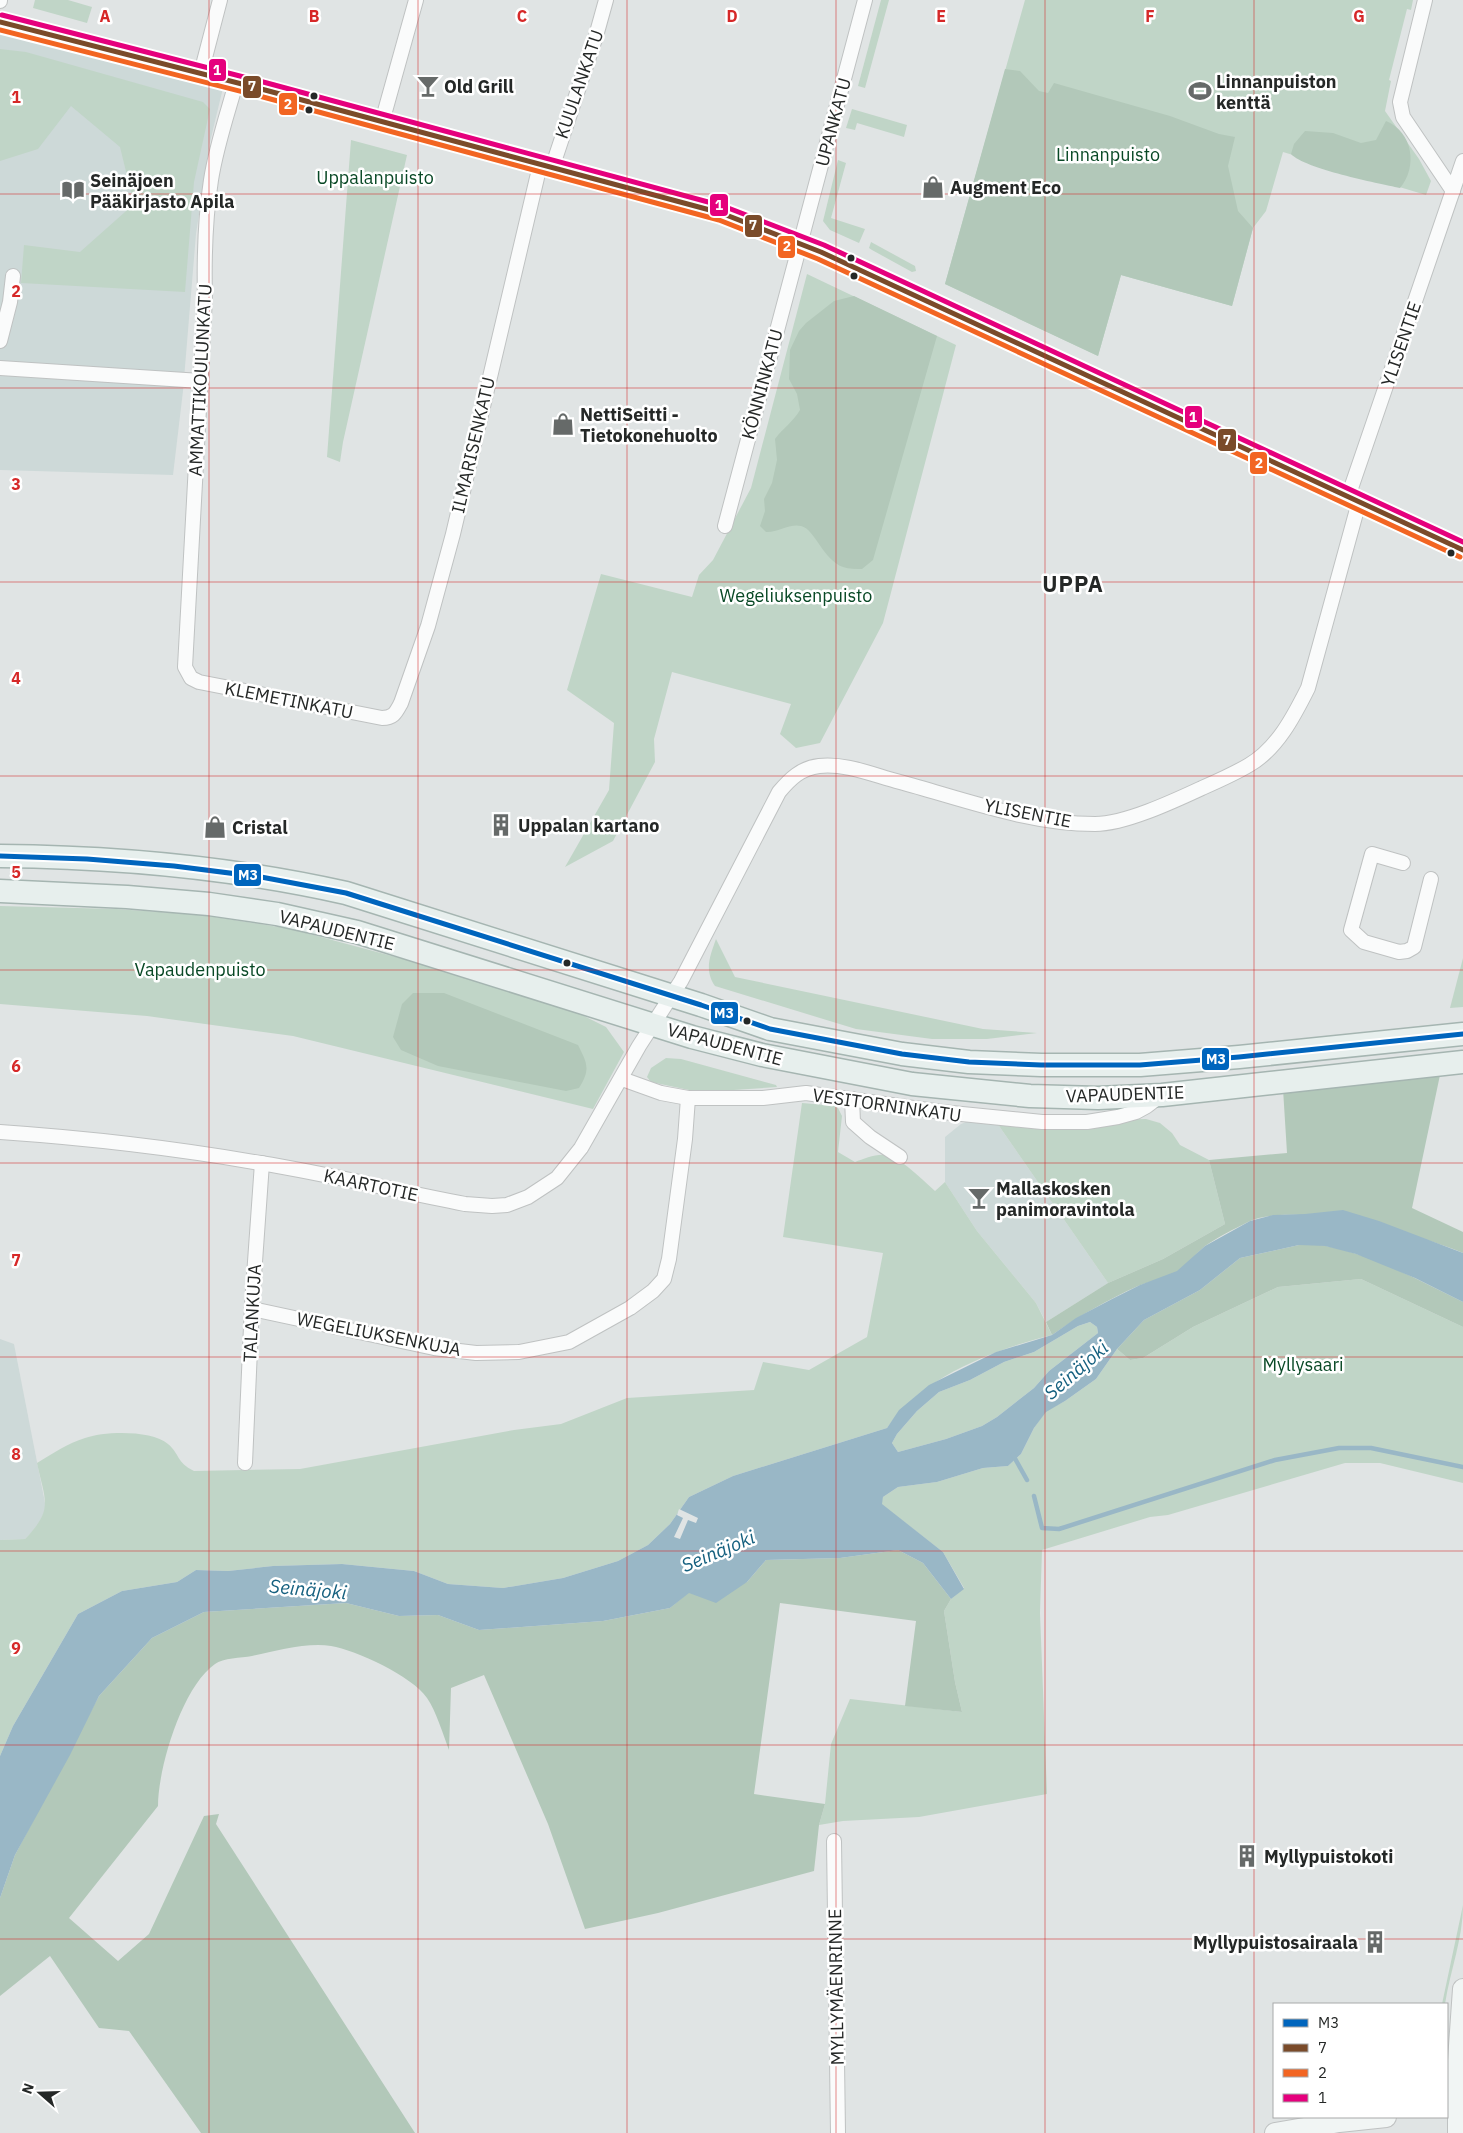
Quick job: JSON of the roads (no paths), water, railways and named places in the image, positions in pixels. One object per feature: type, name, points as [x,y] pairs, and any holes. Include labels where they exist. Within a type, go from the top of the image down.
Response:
[{"type":"main road","name":"VAPAUDENTIE","points":[[0,856],[134,863],[279,878],[346,892],[770,1029],[902,1054],[969,1062],[1041,1065],[1140,1064],[1239,1058],[1463,1034]]},
{"type":"main road","name":"VAPAUDENTIE","points":[[0,891],[136,897],[209,904],[277,914],[357,932],[653,1025],[762,1055],[912,1084],[1030,1096],[1098,1098],[1162,1095],[1463,1062]]},
{"type":"street","points":[[201,73],[220,0]]},
{"type":"street","points":[[382,122],[416,0]]},
{"type":"street","name":"KUULANKATU","points":[[546,166],[596,36],[606,0]]},
{"type":"street","name":"UPANKATU","points":[[800,243],[865,0]]},
{"type":"street","points":[[1425,0],[1400,102],[1403,117],[1453,191]]},
{"type":"street","points":[[0,22],[201,73],[721,213],[800,243],[1463,550]]},
{"type":"street","name":"AMMATTIKOULUNKATU","points":[[191,678],[185,667],[205,298],[204,257],[211,179],[218,143],[236,83]]},
{"type":"street","name":"YLISENTIE","points":[[653,1025],[672,997],[779,792],[789,779],[801,771],[816,766],[844,767],[1048,820],[1096,824],[1128,818],[1182,798],[1250,765],[1269,749],[1294,716],[1308,688],[1354,500],[1463,161]]},
{"type":"street","name":"ILMARISENKATU","points":[[389,718],[395,715],[401,703],[428,626],[546,166]]},
{"type":"street","name":"KÖNNINKATU","points":[[724,526],[800,243]]},
{"type":"street","points":[[0,341],[10,302],[13,276]]},
{"type":"street","points":[[0,368],[201,381]]},
{"type":"street","name":"KLEMETINKATU","points":[[191,678],[199,682],[389,718]]},
{"type":"street","points":[[1403,863],[1378,854],[1372,854],[1351,930],[1364,942],[1398,952],[1407,951],[1414,947],[1431,879]]},
{"type":"street","name":"KAARTOTIE","points":[[0,1132],[115,1142],[262,1163],[465,1204],[507,1205],[528,1197],[557,1178],[582,1148],[653,1025]]},
{"type":"street","name":"VESITORNINKATU","points":[[622,1079],[661,1093],[688,1098],[763,1098],[806,1093],[976,1116],[1042,1122],[1087,1122],[1136,1112],[1162,1095]]},
{"type":"street","name":"WEGELIUKSENKUJA","points":[[252,1309],[434,1348],[476,1353],[519,1352],[569,1342],[630,1308],[664,1279],[670,1250],[685,1139],[688,1098]]},
{"type":"street","points":[[852,1099],[853,1122],[870,1137],[900,1156]]},
{"type":"street","name":"TALANKUJA","points":[[245,1463],[252,1309],[262,1163]]},
{"type":"street","name":"MYLLYMÄENRINNE","points":[[834,1841],[838,2133]]},
{"type":"street","points":[[1458,2133],[1456,2110],[1463,1988]]},
{"type":"street","points":[[1275,2133],[1339,2122],[1377,2118]]},
{"type":"water","name":"Seinäjoki","points":[[1343,1210],[1379,1221],[1463,1253],[1463,1302],[1415,1278],[1356,1254],[1325,1246],[1299,1245],[1240,1258],[1200,1290],[1144,1320],[1117,1349],[1096,1379],[1046,1412],[1034,1428],[1021,1454],[1008,1466],[983,1468],[937,1482],[898,1487],[883,1497],[882,1504],[943,1552],[964,1589],[951,1599],[923,1563],[898,1550],[840,1558],[766,1560],[747,1582],[716,1603],[689,1593],[670,1608],[603,1621],[479,1630],[438,1615],[399,1616],[346,1603],[204,1612],[152,1638],[99,1696],[70,1755],[15,1855],[0,1898],[0,1756],[13,1726],[78,1614],[122,1591],[177,1582],[196,1570],[228,1571],[273,1566],[342,1564],[414,1571],[448,1584],[503,1588],[563,1578],[618,1561],[648,1545],[670,1524],[689,1497],[733,1476],[887,1428],[899,1410],[929,1385],[996,1352],[1052,1335],[1076,1318],[1112,1299],[1140,1285],[1177,1271],[1205,1246],[1250,1221],[1273,1215]],"holes":[[[1090,1322],[1097,1327],[1098,1333],[1049,1371],[1034,1388],[997,1417],[982,1426],[946,1439],[898,1452],[892,1443],[897,1434],[917,1411],[939,1392],[970,1380],[1004,1362],[1034,1352],[1078,1326]]]},
{"type":"waterway","points":[[1034,1496],[1042,1528],[1059,1529],[1275,1460],[1339,1448],[1371,1448],[1463,1467]]},
{"type":"waterway","points":[[1013,1455],[1027,1480]]},
{"type":"place","name":"Old Grill","points":[[428,86]]},
{"type":"place","name":"Linnanpuiston kenttä","points":[[1200,91]]},
{"type":"place","name":"Augment Eco","points":[[933,187]]},
{"type":"place","name":"Seinäjoen Pääkirjasto Apila","points":[[73,190]]},
{"type":"place","name":"NettiSeitti - Tietokonehuolto","points":[[563,424]]},
{"type":"place","name":"Uppalan kartano","points":[[501,825]]},
{"type":"place","name":"Cristal","points":[[215,827]]},
{"type":"place","name":"Mallaskosken panimoravintola","points":[[979,1198]]},
{"type":"place","name":"Myllypuistokoti","points":[[1247,1856]]},
{"type":"place","name":"Myllypuistosairaala","points":[[1375,1942]]},
{"type":"district","name":"UPPA","points":[[1073,583]]},
{"type":"park label","name":"Linnanpuisto","points":[[1108,154]]},
{"type":"park label","name":"Uppalanpuisto","points":[[375,177]]},
{"type":"park label","name":"Wegeliuksenpuisto","points":[[796,595]]},
{"type":"park label","name":"Vapaudenpuisto","points":[[200,969]]},
{"type":"park label","name":"Myllysaari","points":[[1303,1364]]}]
